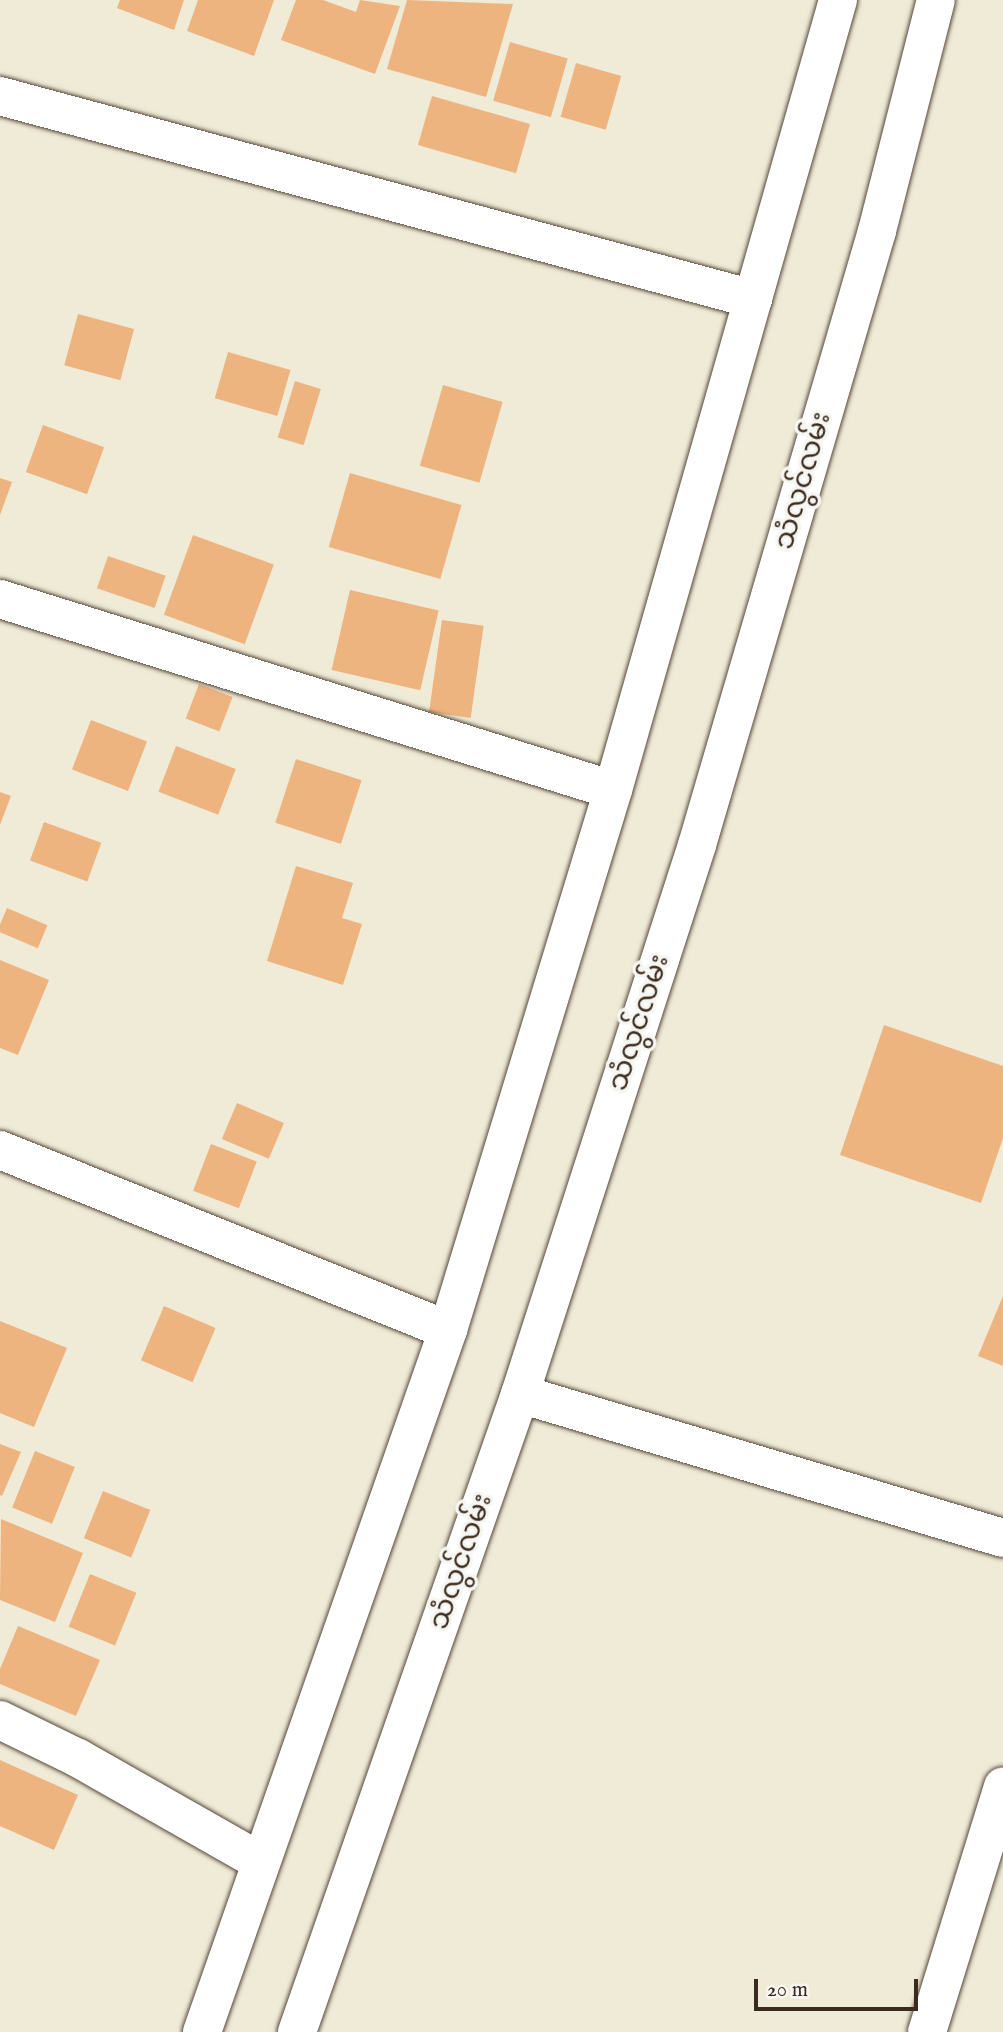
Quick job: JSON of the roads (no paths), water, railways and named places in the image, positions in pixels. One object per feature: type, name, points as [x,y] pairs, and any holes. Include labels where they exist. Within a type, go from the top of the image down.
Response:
[{"type":"main road","points":[[202,2032],[448,1329],[613,790],[838,0]]},
{"type":"main road","name":"သံလွင်လမ်း","points":[[297,2032],[520,1394],[697,845],[877,231],[936,0]]},
{"type":"main road","points":[[0,96],[753,299]]},
{"type":"main road","points":[[0,599],[613,790]]},
{"type":"main road","points":[[0,1150],[448,1329]]},
{"type":"main road","points":[[520,1394],[1003,1538]]},
{"type":"main road","points":[[0,1720],[78,1758],[261,1863]]},
{"type":"main road","points":[[927,2032],[1003,1786]]}]
